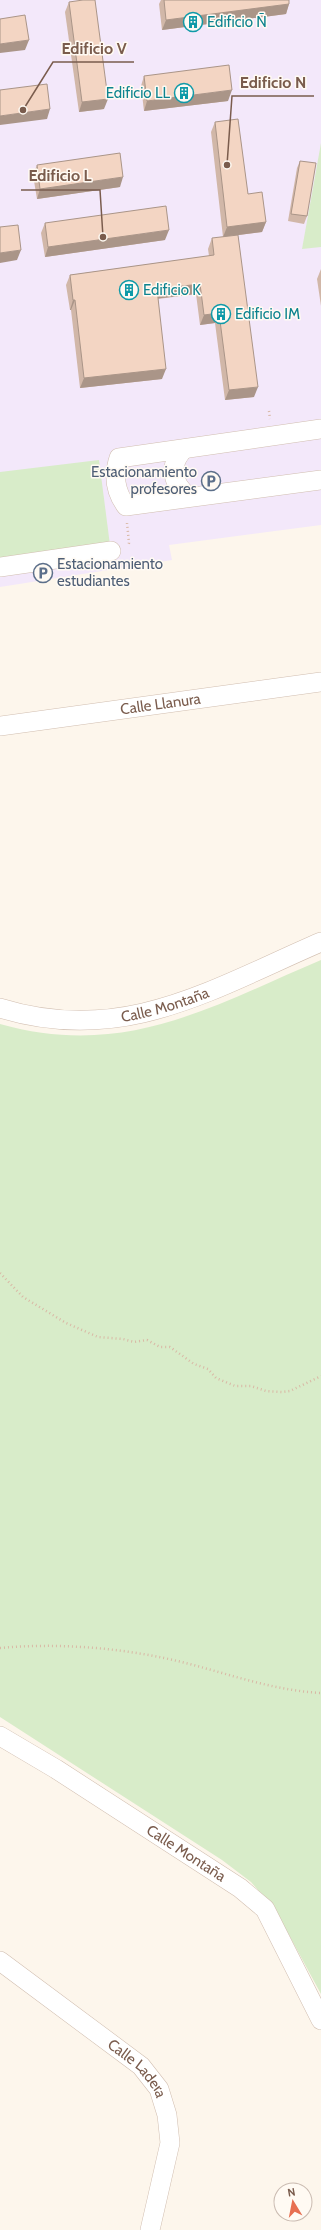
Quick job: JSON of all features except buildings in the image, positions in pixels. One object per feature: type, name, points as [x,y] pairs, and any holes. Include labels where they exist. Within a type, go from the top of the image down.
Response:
[{"type":"street","points":[[321,429],[119,458],[115,474],[115,483],[117,491],[126,506],[321,480]]},
{"type":"street","points":[[184,449],[175,461],[174,477],[177,485],[189,497]]},
{"type":"street","points":[[0,567],[111,551]]},
{"type":"street","name":"Calle Llanura","points":[[0,726],[321,682]]},
{"type":"street","name":"Calle Montaña","points":[[0,1008],[27,1015],[72,1021],[110,1019],[139,1015],[182,1002],[321,942]]},
{"type":"street","name":"Calle Montaña","points":[[0,1736],[56,1769],[240,1888],[265,1909],[321,2020]]},
{"type":"street","name":"Calle Ladera","points":[[0,1960],[141,2066],[159,2089],[167,2115],[170,2142],[150,2230]]},
{"type":"path","points":[[111,551],[124,549],[130,543],[126,506]]},
{"type":"path","points":[[0,1273],[23,1297],[66,1323],[98,1337],[123,1339],[134,1342],[147,1340],[160,1346],[170,1347],[194,1364],[208,1369],[216,1378],[235,1386],[251,1386],[282,1392],[290,1391],[321,1376]]},
{"type":"path","points":[[0,1648],[64,1646],[157,1657],[282,1689],[321,1693]]},
{"type":"shaded area","points":[[0,0],[321,0],[321,525],[169,545],[172,560],[0,587]]},
{"type":"green space","points":[[321,143],[321,247],[302,249]]},
{"type":"green space","points":[[99,460],[110,545],[0,559],[0,472]]},
{"type":"green space","points":[[321,960],[321,1994],[276,1911],[251,1882],[222,1860],[0,1717],[0,1024],[45,1033],[87,1035],[127,1032],[166,1023],[204,1010]]},
{"type":"place","name":"Edificio Ñ","points":[[193,22]]},
{"type":"place","name":"Edificio LL","points":[[184,93]]},
{"type":"place","name":"Edificio V","points":[[23,110]]},
{"type":"place","name":"Edificio N","points":[[227,165]]},
{"type":"place","name":"Edificio L","points":[[103,237]]},
{"type":"place","name":"Edificio K","points":[[129,290]]},
{"type":"place","name":"Edificio IM","points":[[221,314]]},
{"type":"place","name":"Estacionamiento profesores","points":[[211,481]]},
{"type":"place","name":"Estacionamiento estudiantes","points":[[43,573]]}]
